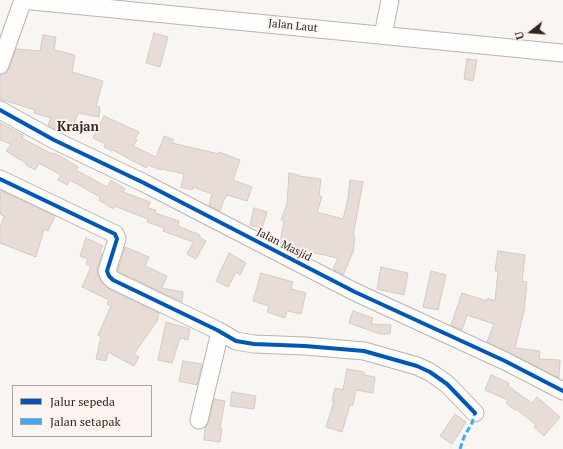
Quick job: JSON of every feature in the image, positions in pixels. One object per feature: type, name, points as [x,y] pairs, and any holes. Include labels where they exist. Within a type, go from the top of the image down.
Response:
[{"type":"street","points":[[0,65],[23,0]]},
{"type":"street","name":"Jalan Laut","points":[[23,0],[563,53]]},
{"type":"street","points":[[383,35],[390,0]]},
{"type":"street","name":"Jalan Masjid","points":[[0,110],[54,140],[144,183],[355,292],[505,361],[563,391]]},
{"type":"street","points":[[0,179],[114,234],[117,239],[107,271],[113,280],[236,341],[254,344],[305,346],[364,351],[399,360],[430,372],[447,384],[475,413]]},
{"type":"street","points":[[199,420],[220,332]]},
{"type":"building","points":[[154,33],[168,37],[160,67],[146,63]]},
{"type":"building","points":[[43,35],[56,37],[54,50],[75,55],[72,72],[103,81],[96,106],[100,107],[99,117],[78,113],[72,128],[61,124],[58,131],[48,125],[51,118],[34,113],[35,110],[0,99],[0,75],[6,73],[9,69],[16,49],[40,51]]},
{"type":"building","points":[[467,59],[477,60],[473,81],[464,79]]},
{"type":"building","points":[[104,116],[139,132],[135,139],[137,140],[133,146],[156,157],[164,136],[174,140],[172,143],[219,154],[219,152],[240,160],[233,180],[252,187],[247,201],[227,195],[220,211],[209,205],[212,194],[193,187],[192,190],[181,187],[184,174],[161,170],[148,165],[146,168],[113,150],[112,151],[104,147],[105,144],[93,138]]},
{"type":"building","points":[[0,123],[23,135],[22,138],[52,154],[53,153],[62,157],[78,167],[76,170],[107,187],[111,180],[125,189],[123,192],[150,202],[148,208],[156,210],[155,213],[179,221],[178,226],[200,235],[199,237],[206,241],[196,259],[187,254],[193,242],[163,231],[164,228],[147,222],[148,219],[114,206],[113,209],[99,200],[100,197],[70,180],[67,185],[58,180],[61,175],[39,163],[35,170],[26,165],[27,164],[6,151],[11,144],[0,140]]},
{"type":"building","points":[[289,173],[321,179],[319,195],[322,197],[317,212],[343,219],[348,199],[350,180],[363,182],[353,236],[355,236],[353,252],[343,275],[333,269],[338,258],[306,251],[280,242],[284,221],[281,220],[287,204]]},
{"type":"building","points":[[0,190],[55,216],[48,231],[44,229],[36,257],[0,243],[0,228],[4,216],[0,214]]},
{"type":"building","points":[[254,208],[267,212],[262,228],[250,225]]},
{"type":"building","points":[[86,238],[103,246],[100,252],[102,254],[97,269],[102,283],[109,289],[159,313],[157,321],[134,354],[139,357],[134,366],[108,352],[106,361],[96,359],[101,337],[98,335],[111,306],[107,304],[109,300],[82,287],[91,267],[86,264],[88,259],[80,256]]},
{"type":"building","points":[[125,247],[149,257],[145,266],[167,276],[162,288],[183,292],[182,302],[119,272],[118,270]]},
{"type":"building","points":[[498,251],[525,255],[522,281],[527,282],[524,311],[515,348],[540,351],[539,359],[560,360],[559,378],[487,342],[494,324],[467,315],[462,330],[451,325],[462,293],[487,301],[488,298],[495,301],[498,271],[495,271]]},
{"type":"building","points":[[229,253],[246,263],[240,275],[236,272],[228,287],[216,281]]},
{"type":"building","points":[[381,267],[408,273],[404,295],[377,289]]},
{"type":"building","points":[[431,271],[446,275],[438,310],[423,307]]},
{"type":"building","points":[[261,273],[293,282],[291,289],[306,293],[301,314],[287,311],[285,318],[267,312],[269,306],[253,301]]},
{"type":"building","points":[[353,311],[373,318],[371,324],[391,325],[390,334],[380,334],[349,323]]},
{"type":"building","points":[[166,322],[190,329],[188,340],[180,338],[172,363],[158,360]]},
{"type":"building","points":[[183,361],[202,364],[197,385],[179,381]]},
{"type":"building","points":[[347,369],[364,372],[364,375],[375,377],[373,393],[356,390],[353,405],[350,405],[342,432],[326,427],[334,401],[332,401],[335,388],[343,390]]},
{"type":"building","points":[[491,375],[509,383],[508,386],[532,403],[537,397],[560,417],[544,436],[534,427],[536,425],[506,403],[508,400],[485,390]]},
{"type":"building","points":[[232,392],[256,396],[254,409],[230,406]]},
{"type":"building","points":[[214,399],[225,401],[220,428],[222,429],[220,442],[204,440],[205,428],[209,422]]},
{"type":"building","points":[[455,414],[466,422],[452,444],[440,436]]},
{"type":"marked path","points":[[460,449],[475,413]]},
{"type":"cycle path","points":[[0,110],[54,140],[144,183],[355,292],[505,361],[563,391]]},
{"type":"cycle path","points":[[0,179],[115,234],[117,239],[107,271],[113,280],[217,330],[236,341],[254,344],[305,346],[364,351],[417,366],[430,372],[447,384],[475,413]]},
{"type":"district","name":"Krajan","points":[[78,127]]}]
